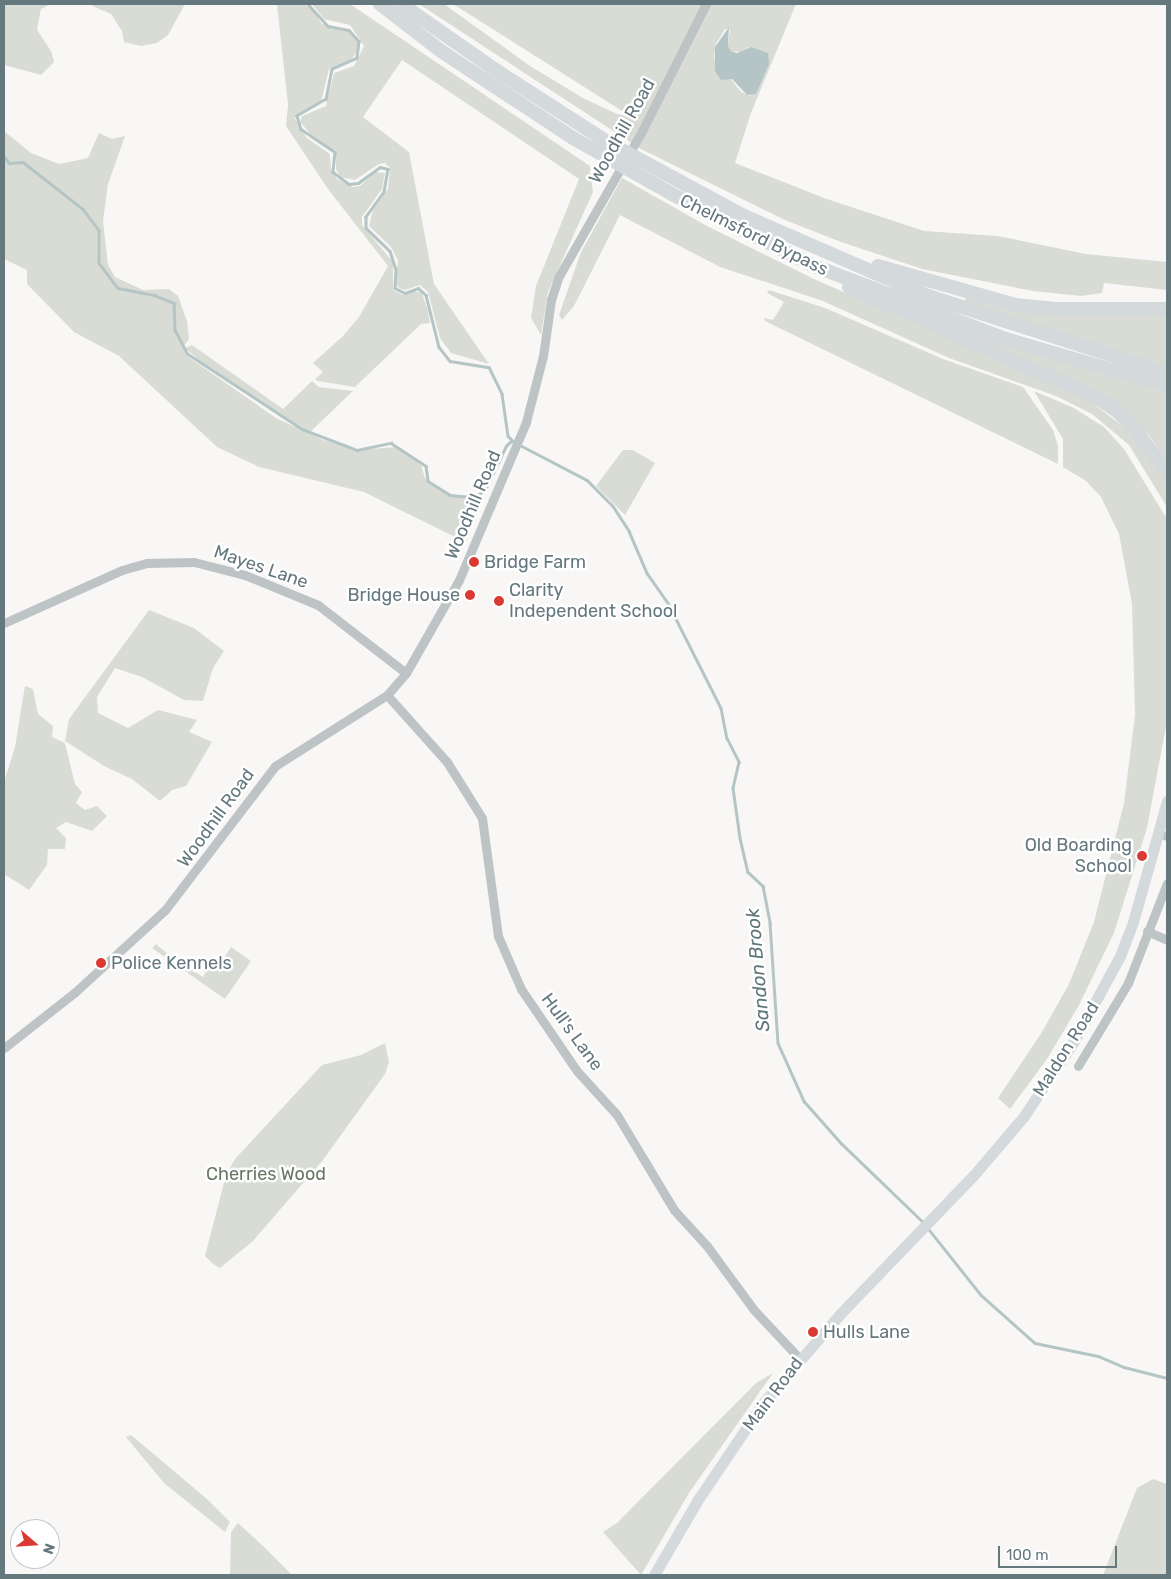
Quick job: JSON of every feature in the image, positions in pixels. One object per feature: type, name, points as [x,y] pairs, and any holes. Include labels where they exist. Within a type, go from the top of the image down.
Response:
[{"type":"highway","name":"Chelmsford Bypass","points":[[380,4],[441,52],[572,138],[672,194],[812,266],[1006,339],[1167,386]]},
{"type":"highway","name":"Chelmsford Bypass","points":[[401,4],[497,72],[608,142],[676,182],[806,244],[928,296],[1167,373]]},
{"type":"highway","points":[[806,244],[1016,305],[1056,309],[1167,309]]},
{"type":"highway","points":[[812,266],[869,298],[1056,378],[1097,398],[1117,411],[1136,430],[1167,471]]},
{"type":"main road","name":"Maldon Road","points":[[918,1233],[1024,1116],[1074,1041],[1120,956],[1163,835],[1167,801]]},
{"type":"main road","name":"Main Road","points":[[654,1575],[731,1450],[799,1358],[918,1233]]},
{"type":"street","name":"Woodhill Road","points":[[4,1048],[74,993],[165,910],[275,766],[387,695],[406,673],[459,580],[519,438],[540,366],[551,300],[559,276],[642,131],[706,4]]},
{"type":"street","name":"Mayes Lane","points":[[4,623],[122,570],[147,563],[194,562],[245,575],[318,605],[406,673]]},
{"type":"street","name":"Hull's Lane","points":[[387,695],[447,762],[482,818],[497,929],[522,989],[577,1071],[617,1115],[674,1210],[707,1246],[754,1310],[799,1358]]},
{"type":"street","name":"Maldon Road","points":[[1078,1066],[1116,1009],[1167,883]]},
{"type":"street","points":[[1147,932],[1167,940]]},
{"type":"green space","points":[[4,4],[51,4],[41,9],[37,30],[51,51],[54,62],[41,75],[4,65]]},
{"type":"green space","points":[[88,4],[185,4],[168,35],[157,43],[141,46],[124,42],[122,31],[111,14]]},
{"type":"green space","points":[[277,4],[303,4],[312,9],[322,24],[347,29],[358,42],[359,49],[351,60],[329,69],[321,102],[294,117],[307,138],[330,154],[331,170],[337,179],[353,187],[360,186],[375,172],[385,173],[382,189],[362,217],[362,225],[393,262],[393,290],[403,295],[415,291],[422,293],[428,311],[430,323],[421,324],[355,387],[317,381],[315,379],[323,372],[313,363],[343,336],[359,317],[388,266],[328,189],[286,126],[288,105]]},
{"type":"green space","points":[[312,4],[350,4],[590,166],[593,192],[548,292],[541,335],[531,318],[536,286],[579,179],[402,60],[363,117],[409,152],[434,284],[489,364],[451,353],[440,338],[428,292],[420,285],[405,290],[399,288],[396,284],[398,261],[391,247],[369,226],[373,210],[388,189],[390,168],[385,163],[379,164],[355,180],[340,177],[336,169],[336,151],[314,138],[300,122],[302,116],[326,106],[334,73],[354,66],[364,46],[350,25],[324,19]]},
{"type":"green space","points":[[419,4],[444,4],[530,66],[583,98],[617,114],[630,116],[453,4],[796,4],[751,113],[735,163],[824,198],[924,231],[998,236],[1086,254],[1167,262],[1167,290],[1104,283],[1102,293],[1081,296],[1033,291],[922,269],[841,242],[785,220],[641,149]],"holes":[[[725,29],[730,29],[728,46],[731,51],[740,52],[749,47],[751,96],[741,92],[714,58],[716,44]]]},
{"type":"green space","points":[[4,131],[31,153],[59,164],[88,158],[99,133],[112,139],[125,136],[108,184],[103,221],[108,265],[115,277],[143,290],[169,289],[178,296],[187,321],[189,339],[183,347],[187,356],[276,418],[323,440],[357,450],[397,447],[421,465],[425,478],[442,491],[462,498],[479,497],[478,511],[465,542],[364,492],[259,467],[217,447],[119,356],[74,332],[27,284],[27,270],[4,259]]},
{"type":"green space","points":[[622,178],[707,226],[814,279],[1087,399],[1129,431],[1151,455],[1167,480],[1167,507],[1129,445],[1092,414],[1056,396],[949,358],[823,301],[720,267],[620,215],[574,306],[562,320],[559,315],[581,252]]},
{"type":"green space","points":[[769,290],[825,308],[943,359],[1023,387],[1053,430],[1058,446],[1058,464],[765,321],[764,318],[773,320],[784,302],[767,293]]},
{"type":"green space","points":[[966,298],[1167,314],[1167,366],[964,302]]},
{"type":"green space","points":[[950,323],[1085,369],[1167,393],[1167,460],[1148,434],[1125,413],[948,327]]},
{"type":"green space","points":[[192,345],[283,409],[312,381],[319,387],[353,391],[310,432],[278,415],[201,362],[185,348]]},
{"type":"green space","points":[[1034,391],[1074,408],[1104,427],[1124,449],[1167,519],[1167,721],[1147,828],[1114,933],[1078,1007],[1047,1059],[1010,1109],[998,1098],[1042,1032],[1069,984],[1094,922],[1124,803],[1135,715],[1132,604],[1119,534],[1101,497],[1086,481],[1063,467],[1063,439]]},
{"type":"green space","points":[[623,450],[633,450],[655,463],[625,515],[596,486]]},
{"type":"green space","points":[[149,610],[194,628],[224,651],[213,668],[203,701],[184,700],[142,677],[115,668],[97,697],[98,713],[128,728],[158,710],[197,720],[189,732],[212,742],[186,786],[172,790],[160,801],[132,779],[104,766],[65,741],[69,719]]},
{"type":"green space","points":[[25,686],[33,689],[38,714],[53,726],[52,737],[65,743],[75,784],[82,792],[76,803],[85,810],[97,806],[107,816],[92,831],[66,822],[56,828],[66,838],[65,849],[48,849],[47,865],[29,890],[4,874],[4,782],[15,747]]},
{"type":"green space","points":[[156,944],[169,955],[174,954],[178,957],[176,961],[203,977],[210,965],[217,969],[231,947],[251,961],[225,999],[152,948]]},
{"type":"green space","name":"Cherries Wood","points":[[385,1043],[389,1062],[385,1074],[323,1160],[253,1241],[220,1268],[213,1264],[205,1256],[226,1175],[235,1159],[322,1065],[361,1055]]},
{"type":"green space","points":[[773,1373],[689,1493],[641,1575],[603,1532],[617,1523],[756,1383]]},
{"type":"green space","points":[[131,1435],[207,1499],[230,1522],[225,1532],[164,1483],[126,1437]]},
{"type":"green space","points":[[1153,1479],[1167,1484],[1167,1575],[1103,1575],[1137,1488]]},
{"type":"green space","points":[[238,1523],[292,1575],[230,1575],[231,1532]]},
{"type":"shaded area","points":[[729,27],[728,46],[731,51],[737,53],[751,47],[768,53],[769,64],[756,94],[747,95],[732,79],[721,80],[715,71],[715,47]]},
{"type":"waterway","name":"Sandon Brook","points":[[308,4],[328,26],[349,30],[359,41],[357,58],[332,69],[326,99],[297,116],[301,129],[335,152],[333,172],[349,184],[358,183],[380,167],[388,169],[384,192],[366,217],[366,228],[390,251],[396,269],[395,288],[405,293],[418,288],[426,295],[439,347],[450,361],[489,367],[502,394],[508,436],[515,443]]},
{"type":"waterway","points":[[4,156],[9,163],[23,162],[83,209],[99,230],[99,263],[118,288],[154,295],[174,303],[175,330],[188,354],[302,429],[357,450],[391,443],[426,466],[428,481],[450,495],[474,497],[485,490],[506,446],[511,441]]},
{"type":"waterway","name":"Sandon Brook","points":[[520,445],[587,480],[613,506],[629,531],[647,573],[669,605],[721,708],[727,738],[739,762],[733,788],[740,838],[748,872],[763,886],[770,923],[778,1043],[804,1101],[841,1143],[924,1223]]},
{"type":"waterway","name":"Sandon Brook","points":[[927,1227],[981,1295],[1035,1343],[1098,1356],[1124,1367],[1167,1378]]},
{"type":"place","name":"Bridge Farm","points":[[474,562]]},
{"type":"place","name":"Bridge House","points":[[470,595]]},
{"type":"place","name":"Clarity Independent School","points":[[499,601]]},
{"type":"place","name":"Old Boarding School","points":[[1142,856]]},
{"type":"place","name":"Police Kennels","points":[[101,963]]},
{"type":"place","name":"Hulls Lane","points":[[813,1332]]}]
